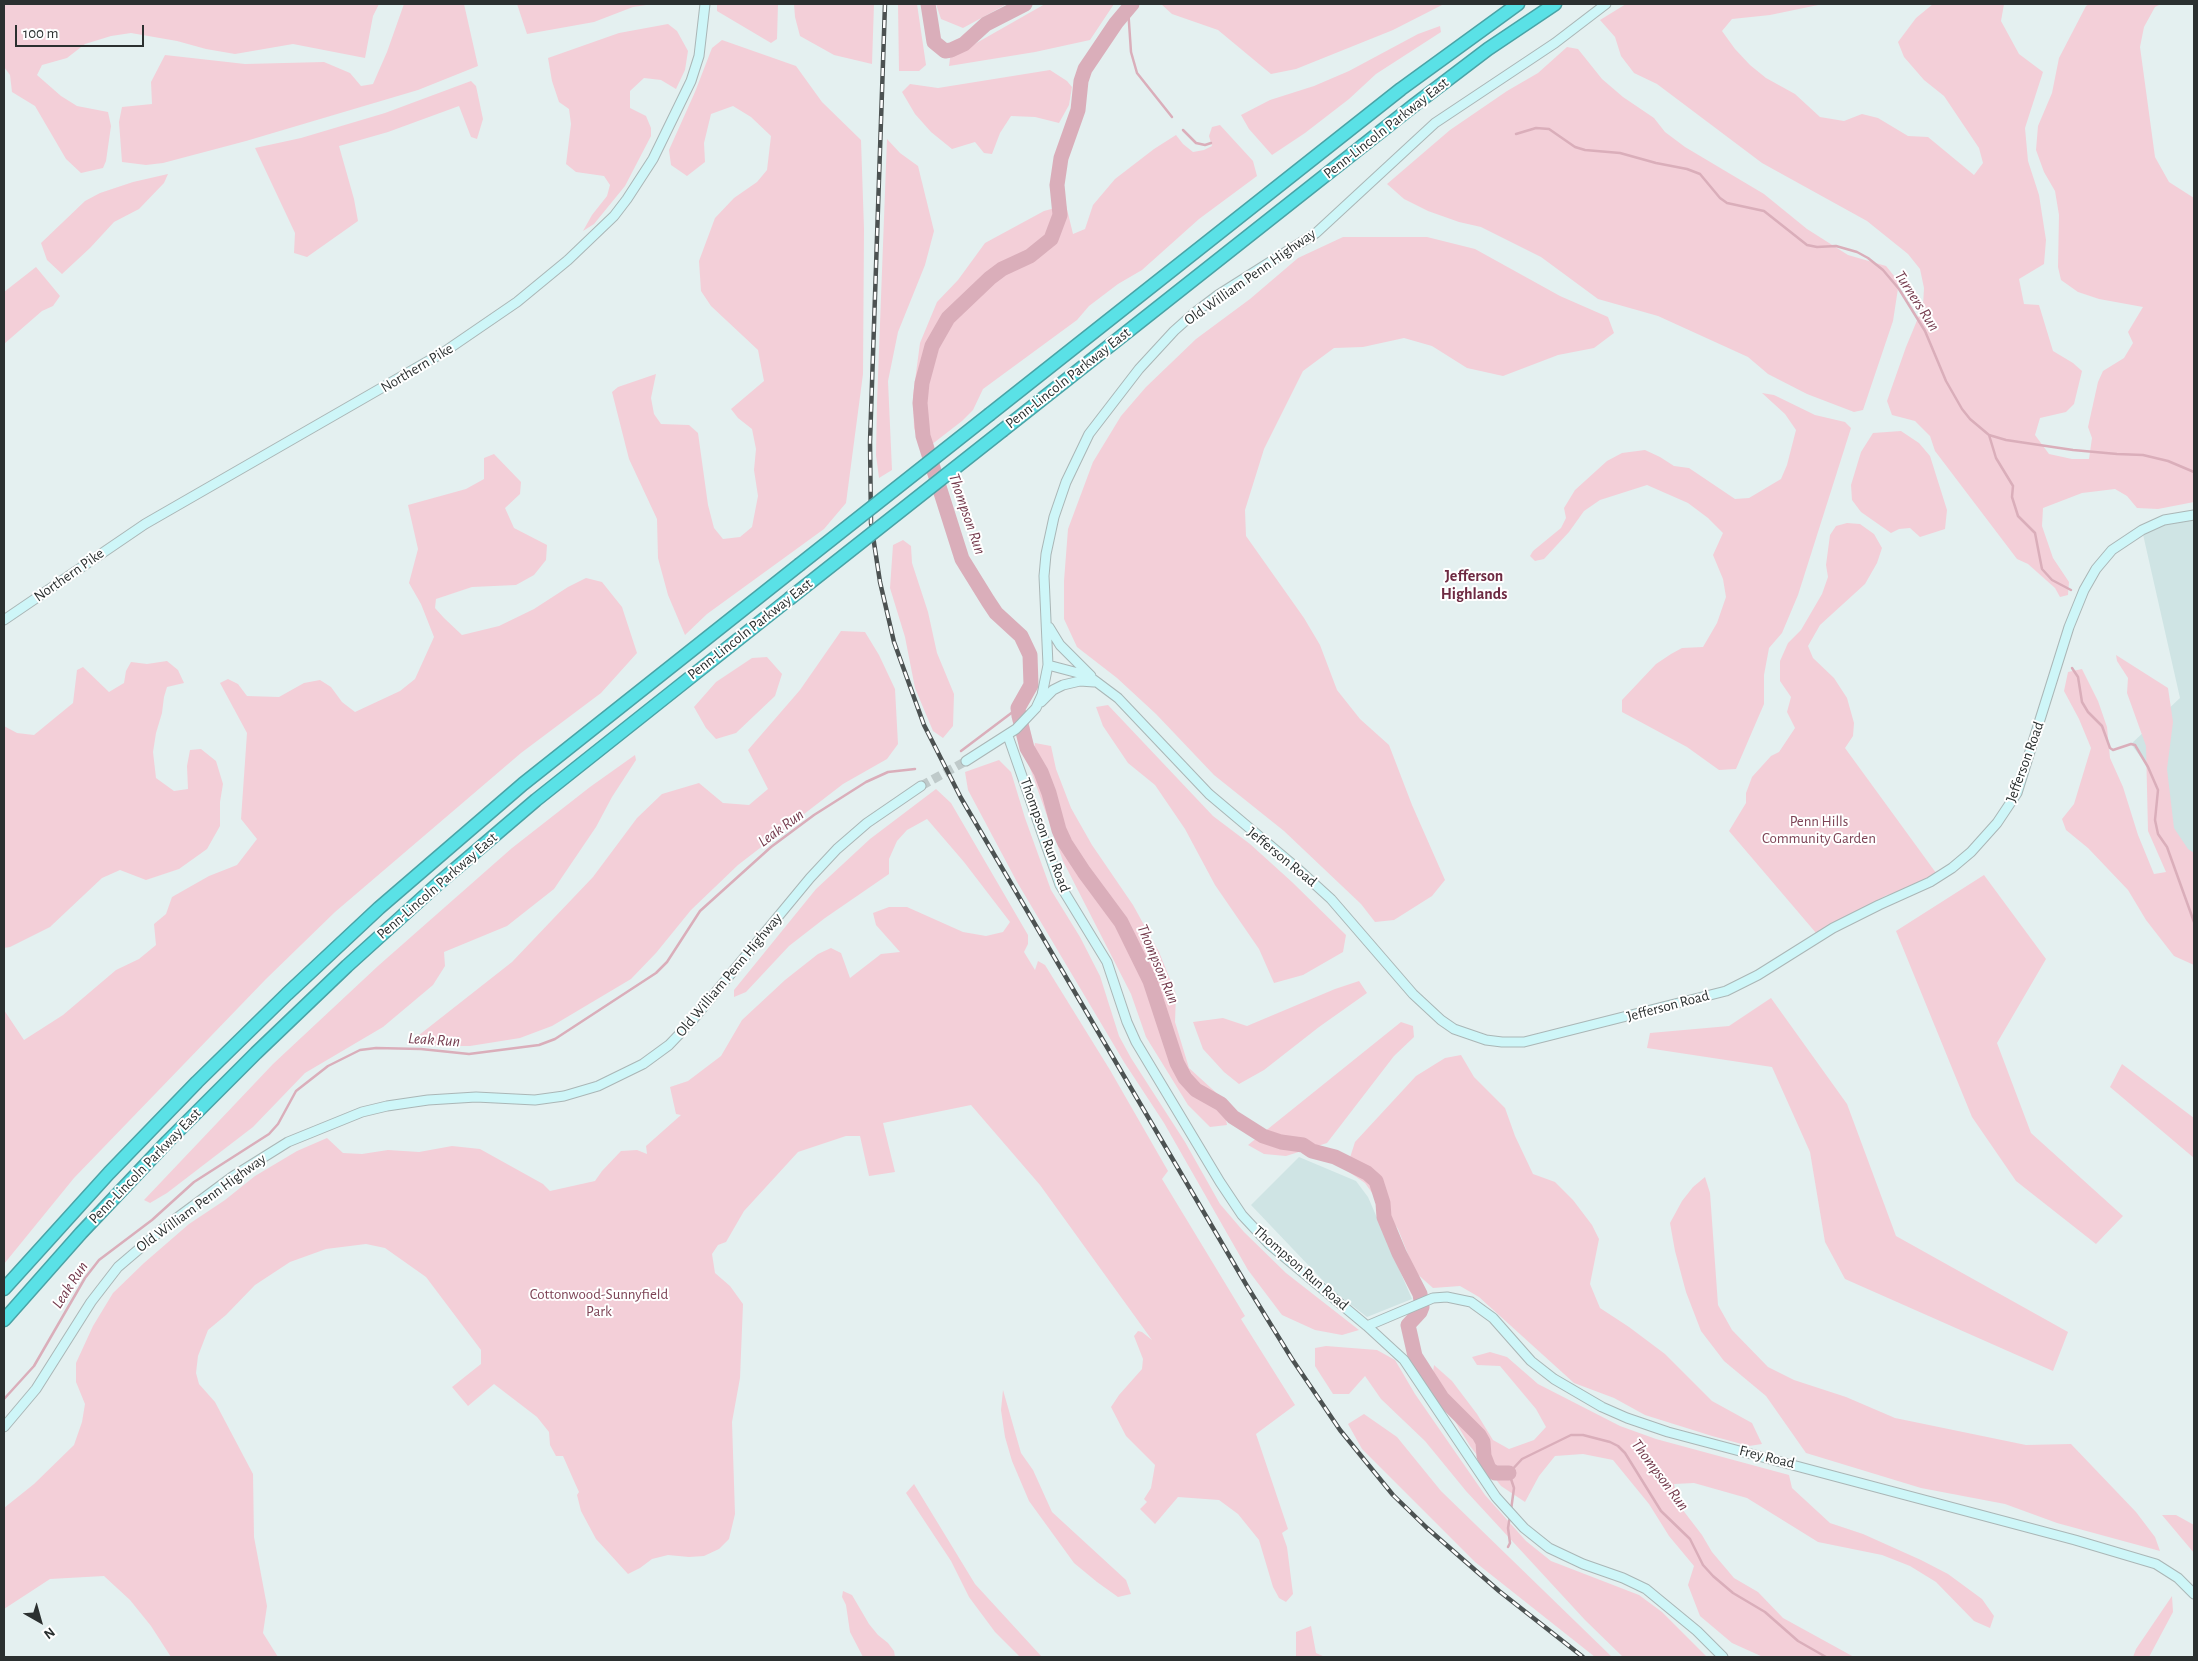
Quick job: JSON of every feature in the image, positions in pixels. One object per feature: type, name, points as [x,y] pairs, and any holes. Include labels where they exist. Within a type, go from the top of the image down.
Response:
[{"type":"highway","name":"Penn-Lincoln Parkway East","points":[[4,1289],[109,1173],[197,1082],[369,918],[537,773],[1401,90],[1518,4]]},
{"type":"highway","name":"Penn-Lincoln Parkway East","points":[[4,1320],[81,1233],[167,1142],[256,1053],[347,966],[440,882],[536,800],[1413,106],[1488,49],[1554,4]]},
{"type":"street","name":"Northern Pike","points":[[4,620],[145,524],[449,349],[517,302],[561,265],[614,216],[652,159],[691,81],[699,56],[705,4]]},
{"type":"street","name":"Old William Penn Highway","points":[[966,761],[1008,736],[1036,708],[1042,695],[1048,665],[1044,576],[1046,554],[1054,517],[1066,482],[1089,434],[1139,369],[1174,331],[1193,314],[1218,295],[1316,233],[1434,123],[1556,43],[1606,4]]},
{"type":"street","name":"Jefferson Road","points":[[1048,665],[1082,674],[1100,684],[1136,716],[1209,794],[1326,894],[1413,994],[1433,1014],[1454,1029],[1468,1035],[1502,1042],[1524,1042],[1726,990],[1758,975],[1840,924],[1930,882],[1952,868],[1971,852],[1998,824],[2016,793],[2063,645],[2084,590],[2093,573],[2112,550],[2142,530],[2164,520],[2194,515]]},
{"type":"street","points":[[1047,623],[1060,646],[1100,684]]},
{"type":"street","points":[[1036,708],[1053,690],[1063,685],[1080,681],[1100,684]]},
{"type":"street","name":"Thompson Run Road","points":[[1008,736],[1060,885],[1106,962],[1136,1042],[1220,1182],[1242,1215],[1269,1244],[1368,1326],[1404,1360],[1502,1504],[1515,1519],[1548,1548],[1646,1589],[1691,1625],[1723,1657]]},
{"type":"street","name":"Old William Penn Highway","points":[[4,1427],[36,1389],[91,1302],[118,1267],[166,1226],[232,1177],[288,1142],[362,1112],[428,1100],[476,1097],[536,1100],[564,1096],[598,1086],[643,1064],[669,1045],[692,1022],[810,878],[837,849],[867,823],[921,786]]},
{"type":"street","name":"Frey Road","points":[[1368,1326],[1433,1298],[1458,1298],[1470,1302],[1493,1318],[1532,1361],[1554,1379],[1602,1407],[1627,1418],[1668,1432],[2066,1538],[2156,1564],[2178,1578],[2194,1594]]},
{"type":"shaded area","points":[[2194,515],[2194,921],[2148,767],[2131,744],[2180,698],[2142,530]]},
{"type":"shaded area","points":[[1299,1157],[1356,1181],[1368,1197],[1412,1299],[1367,1317],[1331,1289],[1251,1205]]},
{"type":"green space","points":[[4,4],[379,4],[373,16],[365,58],[293,44],[235,54],[131,33],[111,36],[85,44],[67,58],[42,65],[37,75],[61,96],[77,106],[108,112],[111,126],[106,161],[103,168],[81,173],[66,159],[35,106],[12,92],[10,75],[4,67]]},
{"type":"green space","points":[[404,4],[464,4],[478,66],[418,90],[246,141],[163,163],[146,165],[122,162],[119,122],[122,107],[152,104],[151,82],[165,55],[245,64],[324,62],[350,73],[361,86],[373,84]]},
{"type":"green space","points":[[517,4],[653,4],[633,7],[594,22],[527,34]]},
{"type":"green space","points":[[717,4],[778,4],[777,39],[771,43],[717,11]]},
{"type":"green space","points":[[794,4],[874,4],[872,64],[834,55],[800,36]]},
{"type":"green space","points":[[898,4],[917,4],[926,65],[919,71],[899,71]]},
{"type":"green space","points":[[936,4],[1007,4],[963,28],[941,19]]},
{"type":"green space","points":[[1045,4],[1114,4],[1090,40],[1035,52],[949,66],[950,58]]},
{"type":"green space","points":[[1161,4],[1444,4],[1393,30],[1296,69],[1271,74],[1218,30],[1172,14]]},
{"type":"green space","points":[[1626,4],[1823,4],[1770,15],[1732,19],[1722,31],[1750,65],[1766,78],[1795,94],[1820,117],[1844,121],[1862,114],[1878,118],[1908,136],[1928,137],[1974,175],[1983,163],[1979,148],[1944,96],[1924,80],[1904,57],[1898,42],[1916,18],[1933,4],[2004,4],[2001,21],[2019,54],[2043,72],[2025,128],[2028,161],[2039,195],[2046,240],[2044,264],[2019,279],[2024,304],[2039,305],[2053,351],[2082,371],[2074,404],[2066,412],[2040,418],[2035,435],[2049,454],[2072,459],[2089,459],[2092,438],[2088,427],[2098,382],[2103,371],[2124,358],[2133,343],[2128,332],[2143,307],[2099,299],[2078,292],[2061,280],[2058,267],[2059,215],[2055,191],[2044,172],[2036,150],[2038,126],[2052,93],[2059,58],[2086,6],[2089,4],[2161,4],[2155,7],[2144,27],[2140,47],[2155,157],[2169,182],[2194,198],[2194,502],[2158,509],[2137,508],[2127,496],[2115,489],[2082,493],[2043,508],[2042,526],[2053,558],[2069,582],[2068,595],[2060,597],[2055,588],[2028,564],[2017,559],[1935,451],[1930,436],[1915,421],[1892,415],[1887,401],[1923,306],[1924,288],[1920,269],[1908,254],[1867,221],[1762,163],[1657,84],[1634,73],[1621,56],[1615,37],[1600,20]]},
{"type":"green space","points":[[668,24],[677,31],[688,51],[685,70],[676,89],[661,80],[644,78],[630,91],[630,108],[646,116],[651,128],[651,136],[625,186],[594,224],[583,231],[592,215],[607,196],[610,185],[604,176],[576,172],[566,164],[571,124],[569,109],[559,102],[552,81],[548,58],[619,33]]},
{"type":"green space","points":[[1440,26],[1441,32],[1376,74],[1349,99],[1305,133],[1272,155],[1249,129],[1241,115],[1270,100],[1314,86],[1349,71],[1418,34]]},
{"type":"green space","points":[[722,40],[796,66],[822,102],[861,140],[864,229],[863,374],[846,503],[824,529],[707,614],[685,635],[668,595],[658,558],[657,519],[629,459],[612,392],[618,387],[656,374],[651,398],[654,414],[661,424],[689,425],[698,433],[708,505],[714,528],[723,539],[740,537],[752,527],[758,496],[754,470],[756,449],[752,429],[738,418],[731,409],[764,381],[758,350],[711,306],[701,291],[699,261],[715,218],[734,198],[757,182],[767,170],[771,136],[751,117],[733,106],[711,114],[704,143],[705,162],[687,176],[671,165],[669,150],[712,48]]},
{"type":"green space","points":[[1567,47],[1578,49],[1602,79],[1623,97],[1654,118],[1665,132],[1685,147],[1764,194],[1807,229],[1848,255],[1886,266],[1899,282],[1893,321],[1863,410],[1854,412],[1807,394],[1768,374],[1748,357],[1658,316],[1598,299],[1541,257],[1481,227],[1459,222],[1428,211],[1404,199],[1387,184],[1450,130],[1507,91],[1538,73]]},
{"type":"green space","points":[[1050,70],[1067,81],[1072,87],[1069,105],[1059,123],[1035,117],[1011,116],[1000,133],[992,154],[984,153],[975,142],[952,149],[931,132],[915,114],[902,92],[910,84],[938,88]]},
{"type":"green space","points":[[471,81],[476,86],[483,119],[477,139],[471,137],[459,106],[388,132],[339,146],[354,199],[358,221],[307,257],[294,253],[295,233],[255,148],[301,138],[385,113]]},
{"type":"green space","points":[[1220,125],[1253,161],[1257,176],[1199,219],[1142,270],[1118,284],[1089,306],[1077,320],[983,389],[973,410],[922,452],[914,428],[913,396],[920,343],[937,302],[958,280],[985,243],[1044,211],[1066,205],[1073,234],[1085,229],[1093,205],[1115,179],[1154,149],[1176,135],[1193,152],[1212,146],[1209,136],[1212,127]]},
{"type":"green space","points":[[887,139],[900,153],[918,166],[934,231],[925,265],[898,332],[888,381],[892,470],[879,478],[876,455],[877,403]]},
{"type":"green space","points":[[168,174],[164,183],[139,209],[114,222],[62,274],[47,260],[41,243],[85,201],[100,193],[133,182]]},
{"type":"green space","points":[[1343,237],[1427,237],[1475,249],[1560,296],[1608,317],[1614,333],[1594,348],[1558,355],[1503,376],[1467,368],[1432,346],[1404,338],[1363,347],[1334,348],[1303,371],[1264,449],[1245,510],[1246,536],[1304,618],[1320,645],[1337,690],[1360,719],[1389,745],[1412,805],[1445,880],[1432,896],[1394,920],[1375,922],[1361,904],[1284,831],[1214,775],[1156,714],[1117,678],[1077,647],[1064,619],[1064,581],[1068,529],[1093,462],[1121,416],[1146,387],[1196,339],[1250,299],[1298,258]]},
{"type":"green space","points":[[36,267],[60,296],[53,306],[42,311],[4,344],[4,292]]},
{"type":"green space","points":[[1762,393],[1774,395],[1815,415],[1845,422],[1851,428],[1798,595],[1782,633],[1769,648],[1764,675],[1764,704],[1736,769],[1719,770],[1687,747],[1622,712],[1622,700],[1656,664],[1671,654],[1682,648],[1703,647],[1717,623],[1726,597],[1723,579],[1713,555],[1723,533],[1708,518],[1688,503],[1647,485],[1600,500],[1584,511],[1569,532],[1544,559],[1535,561],[1530,556],[1533,551],[1561,528],[1566,518],[1564,508],[1575,490],[1607,461],[1622,453],[1645,450],[1674,466],[1689,468],[1735,499],[1749,498],[1781,479],[1787,465],[1796,430],[1785,414]]},
{"type":"green space","points":[[1901,431],[1919,443],[1930,456],[1947,510],[1945,529],[1920,537],[1910,528],[1899,529],[1891,533],[1861,512],[1852,500],[1851,485],[1861,452],[1873,433]]},
{"type":"green space","points":[[494,454],[521,482],[520,494],[505,508],[514,528],[547,545],[546,560],[534,575],[516,585],[472,587],[436,599],[435,608],[462,635],[499,626],[534,609],[586,578],[602,582],[622,607],[637,653],[601,693],[521,753],[335,912],[266,979],[74,1178],[4,1264],[4,1010],[24,1040],[63,1015],[116,970],[139,959],[156,945],[154,924],[166,914],[172,897],[209,876],[237,865],[257,839],[241,819],[247,733],[220,683],[228,679],[238,684],[247,696],[279,697],[304,683],[320,680],[331,687],[342,702],[355,712],[400,691],[415,679],[434,637],[421,604],[409,583],[418,549],[408,505],[466,489],[484,479],[484,458]]},
{"type":"green space","name":"Penn Hills Community Garden","points":[[1847,523],[1860,524],[1874,534],[1882,548],[1877,563],[1865,584],[1820,625],[1808,646],[1813,658],[1834,678],[1847,698],[1854,723],[1853,736],[1845,748],[1939,877],[1909,891],[1887,895],[1816,933],[1729,831],[1746,803],[1746,793],[1752,777],[1771,756],[1779,752],[1795,728],[1787,712],[1791,697],[1780,681],[1780,661],[1788,643],[1801,630],[1822,594],[1828,577],[1826,565],[1830,535],[1836,526]]},
{"type":"green space","points":[[903,540],[911,546],[912,563],[928,612],[937,653],[954,694],[953,726],[943,738],[933,731],[915,688],[905,637],[890,588],[893,545]]},
{"type":"green space","points":[[841,631],[865,632],[879,655],[895,689],[898,744],[887,759],[843,784],[738,865],[691,910],[656,953],[631,979],[552,1026],[520,1038],[470,1046],[436,1046],[414,1039],[512,962],[593,877],[637,818],[662,794],[699,783],[723,803],[749,805],[768,789],[748,750],[800,690]]},
{"type":"green space","points":[[2116,655],[2168,688],[2173,722],[2167,769],[2174,828],[2188,849],[2194,853],[2194,965],[2174,956],[2146,920],[2128,890],[2088,848],[2066,830],[2062,819],[2074,804],[2091,748],[2079,719],[2064,691],[2068,672],[2082,669],[2098,701],[2107,727],[2110,758],[2123,787],[2138,835],[2154,874],[2166,872],[2148,831],[2146,746],[2127,693],[2128,678],[2117,661]]},
{"type":"green space","points":[[767,657],[782,674],[775,696],[736,733],[716,739],[706,728],[694,707],[716,682],[752,658]]},
{"type":"green space","points":[[167,661],[178,670],[184,683],[167,687],[164,697],[153,752],[156,778],[174,791],[188,789],[187,766],[190,750],[201,749],[216,761],[223,784],[220,802],[220,826],[207,849],[179,869],[146,880],[120,870],[102,878],[50,927],[10,947],[4,948],[4,726],[17,733],[34,735],[73,703],[77,670],[83,667],[109,692],[124,683],[126,671],[131,662],[147,664]]},
{"type":"green space","points":[[1108,705],[1213,816],[1250,844],[1346,935],[1343,952],[1303,975],[1274,983],[1259,949],[1215,885],[1185,829],[1155,785],[1128,763],[1103,726],[1096,707]]},
{"type":"green space","points":[[1035,743],[1051,746],[1056,769],[1071,808],[1092,845],[1133,905],[1159,952],[1176,994],[1175,1022],[1189,1068],[1222,1098],[1227,1125],[1210,1127],[1188,1105],[1146,1037],[1131,994],[1063,861],[1030,768]]},
{"type":"green space","points":[[635,755],[636,760],[612,797],[596,827],[554,889],[507,926],[444,952],[445,966],[433,985],[383,1027],[305,1073],[253,1127],[167,1193],[150,1203],[144,1200],[273,1064],[378,966],[512,848],[590,787]]},
{"type":"green space","points":[[999,760],[1011,772],[1025,818],[1051,890],[1080,937],[1100,976],[1119,1036],[1185,1142],[1220,1204],[1244,1232],[1286,1273],[1359,1330],[1342,1335],[1315,1330],[1282,1315],[1248,1270],[1164,1123],[1124,1062],[1017,882],[968,790],[965,772]]},
{"type":"green space","name":"Cottonwood-Sunnyfield Park","points":[[936,789],[951,803],[1028,935],[1028,944],[1024,952],[1035,970],[1038,961],[1045,965],[1110,1070],[1168,1171],[1162,1179],[1245,1316],[1241,1319],[1295,1405],[1256,1434],[1288,1529],[1282,1533],[1287,1547],[1293,1594],[1286,1602],[1279,1598],[1273,1587],[1259,1540],[1238,1514],[1219,1500],[1178,1497],[1155,1524],[1140,1509],[1147,1502],[1144,1499],[1151,1488],[1155,1465],[1126,1436],[1111,1407],[1142,1369],[1143,1359],[1134,1336],[1138,1331],[1152,1340],[1040,1185],[971,1105],[883,1123],[895,1172],[869,1176],[860,1136],[846,1136],[798,1152],[744,1211],[726,1242],[718,1245],[712,1254],[715,1273],[730,1286],[743,1304],[740,1378],[732,1422],[735,1514],[729,1539],[719,1549],[704,1556],[668,1555],[652,1559],[628,1574],[596,1539],[581,1511],[577,1495],[579,1492],[563,1456],[556,1456],[550,1445],[549,1432],[537,1417],[494,1384],[468,1406],[452,1387],[481,1364],[481,1350],[426,1277],[385,1248],[366,1244],[326,1249],[290,1262],[255,1285],[226,1315],[208,1330],[198,1356],[196,1373],[199,1384],[215,1402],[253,1474],[254,1537],[267,1606],[263,1633],[278,1657],[171,1657],[151,1626],[130,1600],[104,1576],[50,1579],[4,1609],[4,1508],[34,1484],[74,1445],[82,1422],[85,1404],[76,1382],[76,1363],[93,1326],[113,1293],[144,1263],[189,1224],[225,1200],[255,1176],[297,1151],[327,1138],[343,1153],[362,1154],[388,1150],[419,1152],[452,1146],[480,1149],[543,1184],[550,1191],[595,1181],[621,1151],[637,1150],[647,1154],[646,1146],[681,1115],[676,1114],[670,1087],[688,1081],[721,1056],[742,1020],[785,980],[818,954],[831,948],[841,953],[850,978],[881,954],[900,952],[876,925],[873,913],[889,907],[907,907],[963,932],[986,936],[1003,932],[1010,922],[964,862],[927,819],[907,830],[897,841],[889,859],[889,874],[825,918],[789,946],[746,992],[734,997],[734,990],[816,889],[870,839]]},
{"type":"green space","points":[[1984,875],[2046,959],[1997,1043],[2031,1133],[2123,1216],[2096,1244],[2016,1181],[1972,1117],[1896,931]]},
{"type":"green space","points":[[1359,981],[1367,993],[1319,1027],[1264,1070],[1239,1084],[1224,1072],[1203,1049],[1193,1022],[1223,1018],[1247,1026],[1335,989]]},
{"type":"green space","points":[[1771,998],[1847,1104],[1896,1236],[2068,1332],[2053,1371],[1845,1279],[1825,1242],[1810,1152],[1772,1067],[1647,1048],[1650,1033],[1729,1026]]},
{"type":"green space","points":[[1401,1022],[1413,1026],[1414,1037],[1394,1056],[1327,1143],[1286,1156],[1264,1154],[1248,1145]]},
{"type":"green space","points":[[1461,1055],[1474,1077],[1505,1108],[1515,1136],[1533,1174],[1555,1182],[1573,1200],[1592,1225],[1599,1239],[1590,1284],[1600,1308],[1665,1354],[1712,1401],[1752,1423],[1762,1444],[1749,1446],[1645,1415],[1614,1398],[1574,1383],[1479,1297],[1460,1286],[1433,1288],[1415,1272],[1398,1229],[1365,1183],[1346,1170],[1355,1142],[1416,1076],[1445,1058]]},
{"type":"green space","points":[[2122,1064],[2194,1118],[2194,1158],[2110,1087]]},
{"type":"green space","points":[[1705,1177],[1710,1193],[1718,1305],[1732,1330],[1768,1367],[1794,1380],[1846,1397],[1895,1418],[2026,1445],[2071,1444],[2136,1512],[2155,1537],[2160,1551],[2057,1523],[2005,1504],[1921,1488],[1806,1453],[1766,1396],[1724,1361],[1701,1331],[1686,1292],[1670,1223],[1682,1201],[1693,1187]]},
{"type":"green space","points":[[1326,1346],[1377,1350],[1395,1360],[1415,1394],[1485,1495],[1526,1541],[1551,1561],[1639,1595],[1662,1612],[1707,1657],[1623,1657],[1585,1620],[1466,1491],[1425,1441],[1381,1399],[1365,1376],[1349,1394],[1333,1394],[1315,1366],[1315,1348]]},
{"type":"green space","points":[[1490,1352],[1507,1357],[1538,1384],[1620,1426],[1656,1439],[1789,1475],[1792,1488],[1830,1523],[1863,1534],[1921,1560],[1948,1574],[1982,1599],[1994,1616],[1990,1628],[1974,1621],[1936,1582],[1910,1566],[1882,1555],[1818,1542],[1747,1498],[1694,1483],[1674,1484],[1679,1505],[1702,1535],[1712,1552],[1734,1578],[1758,1592],[1783,1618],[1854,1657],[1763,1657],[1732,1643],[1700,1616],[1688,1585],[1694,1566],[1669,1536],[1649,1504],[1613,1460],[1583,1454],[1555,1456],[1539,1476],[1525,1502],[1501,1486],[1470,1446],[1456,1423],[1433,1372],[1434,1365],[1452,1381],[1477,1414],[1493,1440],[1509,1449],[1534,1440],[1546,1427],[1536,1409],[1500,1366],[1477,1365],[1472,1357]]},
{"type":"green space","points":[[1003,1390],[1021,1453],[1033,1470],[1052,1512],[1126,1580],[1131,1594],[1118,1597],[1074,1563],[1029,1501],[1012,1461],[1005,1437],[1001,1410]]},
{"type":"green space","points":[[1364,1414],[1397,1437],[1441,1491],[1612,1657],[1595,1657],[1475,1562],[1362,1449],[1348,1424]]},
{"type":"green space","points":[[914,1484],[975,1584],[1042,1657],[1020,1657],[995,1632],[969,1597],[951,1561],[906,1493]]},
{"type":"green space","points":[[2162,1515],[2176,1515],[2194,1525],[2194,1553]]},
{"type":"green space","points":[[843,1591],[852,1595],[869,1624],[894,1651],[895,1657],[863,1657],[850,1632],[846,1605],[842,1597]]},
{"type":"green space","points":[[2172,1596],[2173,1612],[2149,1657],[2133,1657],[2136,1649]]},
{"type":"green space","points":[[1311,1626],[1316,1653],[1325,1657],[1296,1657],[1296,1632]]},
{"type":"waterway","name":"Thompson Run","points":[[928,4],[934,42],[945,51],[964,44],[986,24],[1025,4]]},
{"type":"waterway","name":"Thompson Run","points":[[1132,4],[1116,23],[1085,69],[1081,81],[1078,110],[1061,158],[1057,185],[1060,215],[1051,239],[1030,256],[1002,269],[990,278],[948,318],[932,346],[922,383],[920,403],[923,436],[962,559],[996,613],[1021,636],[1030,655],[1031,685],[1018,708],[1019,716],[1027,748],[1041,772],[1059,830],[1084,872],[1121,922],[1150,981],[1177,1063],[1185,1078],[1196,1090],[1221,1104],[1233,1117],[1263,1136],[1281,1142],[1303,1145],[1312,1151],[1335,1157],[1367,1173],[1376,1181],[1383,1203],[1384,1217],[1399,1253],[1420,1294],[1422,1307],[1408,1325],[1415,1356],[1442,1398],[1479,1435],[1483,1442],[1484,1456],[1489,1469],[1495,1473],[1509,1473]]},
{"type":"waterway","name":"Turners Run","points":[[1128,8],[1131,52],[1137,73],[1172,117]]},
{"type":"waterway","name":"Turners Run","points":[[1516,134],[1536,128],[1549,129],[1575,147],[1585,150],[1620,153],[1687,169],[1700,174],[1720,198],[1727,203],[1764,211],[1807,245],[1817,247],[1836,246],[1857,252],[1868,258],[1883,270],[1899,289],[1925,331],[1946,381],[1962,409],[1970,419],[1989,435],[2006,440],[2073,450],[2143,455],[2168,461],[2194,472]]},
{"type":"waterway","name":"Turners Run","points":[[1183,130],[1196,143],[1205,145],[1211,143]]},
{"type":"waterway","points":[[1989,435],[1996,458],[2013,486],[2012,497],[2018,516],[2035,533],[2042,569],[2052,580],[2071,590]]},
{"type":"waterway","points":[[2072,668],[2078,677],[2082,702],[2088,712],[2102,726],[2110,748],[2113,750],[2131,744],[2135,745],[2148,767],[2158,790],[2155,820],[2158,834],[2167,847],[2194,922]]},
{"type":"waterway","name":"Leak Run","points":[[961,751],[1018,708]]},
{"type":"waterway","name":"Leak Run","points":[[4,1399],[34,1366],[85,1278],[99,1260],[152,1220],[194,1182],[269,1134],[278,1124],[296,1091],[328,1066],[360,1050],[376,1048],[421,1049],[469,1054],[539,1045],[555,1039],[656,973],[667,962],[700,911],[771,847],[814,815],[866,782],[888,772],[915,769]]},
{"type":"waterway","name":"Thompson Run","points":[[1511,1510],[1514,1488],[1509,1473],[1522,1459],[1571,1435],[1583,1435],[1610,1442],[1618,1446],[1625,1453],[1661,1511],[1690,1539],[1703,1565],[1713,1576],[1733,1593],[1765,1612],[1798,1641],[1826,1657]]},
{"type":"waterway","points":[[1508,1547],[1510,1543],[1508,1528],[1510,1516]]},
{"type":"tunnel","points":[[921,786],[966,761]]},
{"type":"railway","points":[[885,4],[870,442],[871,523],[880,582],[894,642],[924,725],[961,798],[1247,1286],[1292,1359],[1340,1430],[1393,1495],[1427,1528],[1499,1591],[1583,1657]]},
{"type":"district","name":"Jefferson Highlands","points":[[1474,585]]}]
